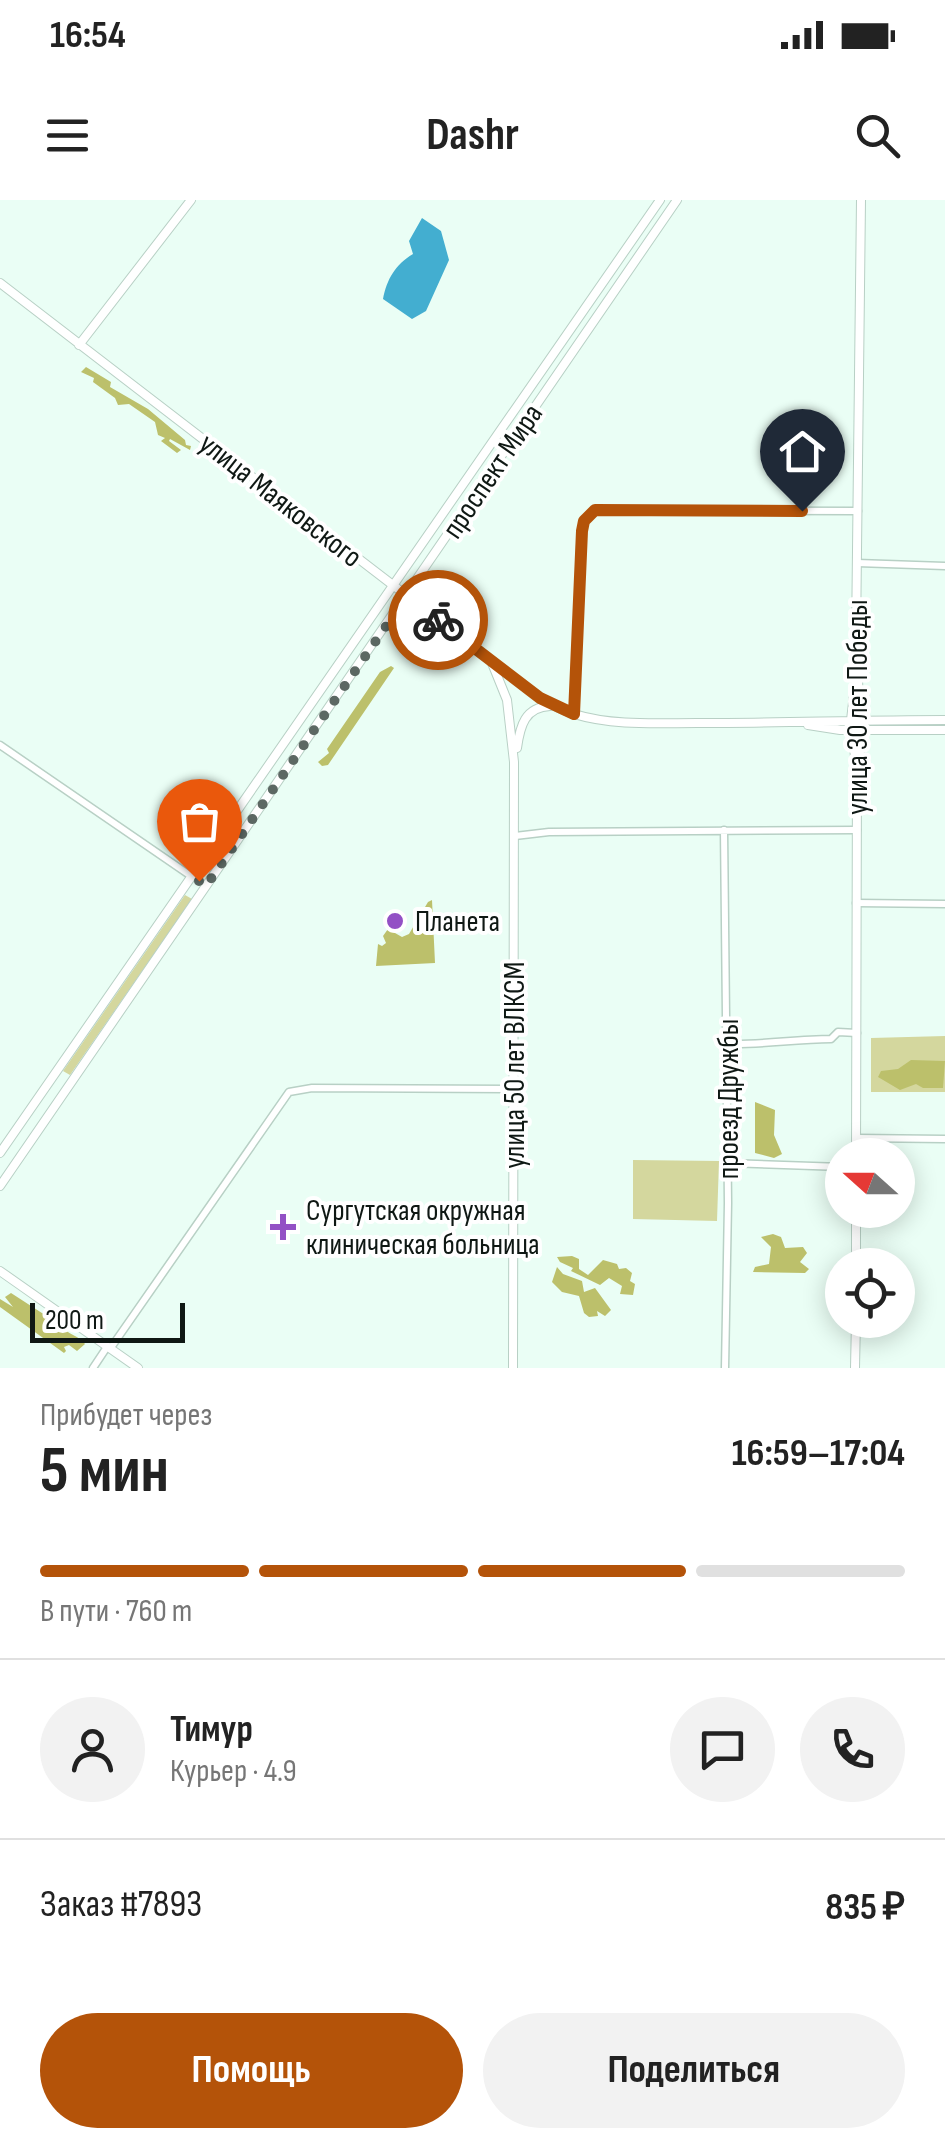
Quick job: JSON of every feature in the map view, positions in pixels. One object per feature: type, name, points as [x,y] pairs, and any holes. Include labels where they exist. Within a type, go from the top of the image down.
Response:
[{"type":"main road","points":[[79,345],[191,200]]},
{"type":"main road","name":"проспект Мира","points":[[0,1153],[660,200]]},
{"type":"main road","name":"проспект Мира","points":[[0,1186],[677,200]]},
{"type":"main road","name":"улица 30 лет Победы","points":[[856,1138],[860,200]]},
{"type":"main road","points":[[608,276],[620,284]]},
{"type":"main road","name":"улица Маяковского","points":[[0,283],[554,706],[574,714],[624,722],[945,730]]},
{"type":"main road","name":"улица 50 лет ВЛКСМ","points":[[489,659],[506,700],[514,762],[512,1368]]},
{"type":"main road","points":[[506,700],[513,686],[523,685]]},
{"type":"main road","name":"улица 50 лет ВЛКСМ","points":[[514,762],[525,717],[541,706],[554,706]]},
{"type":"main road","name":"улица Маяковского","points":[[856,725],[945,720]]},
{"type":"main road","points":[[191,876],[206,886]]},
{"type":"main road","points":[[0,1271],[138,1368]]},
{"type":"main road","points":[[855,1368],[856,1338]]},
{"type":"street","points":[[574,714],[582,531],[584,521],[595,510],[858,511]]},
{"type":"street","points":[[857,563],[945,566]]},
{"type":"street","points":[[0,745],[191,876]]},
{"type":"street","name":"проезд Дружбы","points":[[724,830],[728,1044],[725,1368]]},
{"type":"street","points":[[515,836],[549,832],[857,830]]},
{"type":"street","points":[[856,902],[945,904]]},
{"type":"street","points":[[728,1044],[768,1046],[777,1040],[831,1039],[838,1032],[857,1033]]},
{"type":"street","points":[[93,1368],[290,1092],[312,1088],[514,1089]]},
{"type":"street","points":[[915,1139],[945,1139]]},
{"type":"street","points":[[728,1164],[825,1167]]},
{"type":"green space","points":[[86,367],[111,382],[110,387],[148,409],[185,440],[190,450],[170,439],[181,450],[177,453],[161,441],[165,438],[158,435],[155,422],[129,404],[118,405],[115,398],[93,382],[94,378],[81,372]]},
{"type":"green space","points":[[394,668],[328,765],[322,766],[318,762],[329,753],[327,749],[380,672]]},
{"type":"green space","points":[[185,895],[192,899],[70,1075],[63,1071]]},
{"type":"green space","points":[[432,900],[435,963],[376,966],[378,944],[386,943],[383,936],[388,929],[402,937],[409,934]]},
{"type":"green space","points":[[945,1036],[945,1092],[871,1092],[871,1038]]},
{"type":"green space","points":[[911,1060],[945,1061],[943,1088],[916,1084],[900,1090],[878,1077],[881,1071],[898,1069]]},
{"type":"green space","points":[[755,1102],[775,1110],[774,1135],[782,1154],[774,1158],[755,1153]]},
{"type":"green space","points":[[633,1160],[719,1161],[717,1221],[633,1219]]},
{"type":"green space","points":[[761,1237],[781,1237],[785,1248],[803,1247],[807,1253],[800,1262],[809,1269],[805,1273],[753,1272],[755,1267],[769,1264],[771,1247]]},
{"type":"green space","points":[[557,1257],[579,1259],[579,1269],[588,1275],[603,1260],[617,1264],[619,1269],[626,1268],[635,1284],[633,1295],[620,1294],[622,1286],[609,1278],[600,1285],[571,1271],[573,1268]]},
{"type":"green space","points":[[557,1267],[563,1274],[582,1281],[584,1292],[595,1288],[611,1310],[605,1316],[597,1311],[598,1316],[589,1317],[579,1296],[562,1292],[552,1282]]},
{"type":"green space","points":[[11,1293],[85,1344],[77,1351],[69,1345],[64,1347],[64,1353],[0,1307],[0,1299],[13,1307],[5,1297]]},
{"type":"water","points":[[422,218],[441,231],[449,260],[426,311],[412,319],[383,299],[393,273],[413,254],[409,241]]},
{"type":"way so far","points":[[199,881],[206,886],[407,596],[438,620]]},
{"type":"place","name":"Планета","points":[[395,921]]},
{"type":"place","name":"Сургутская окружная клиническая больница","points":[[283,1227]]},
{"type":"route","points":[[438,620],[540,698],[574,714],[582,526],[590,514],[595,510],[802,511]]}]
